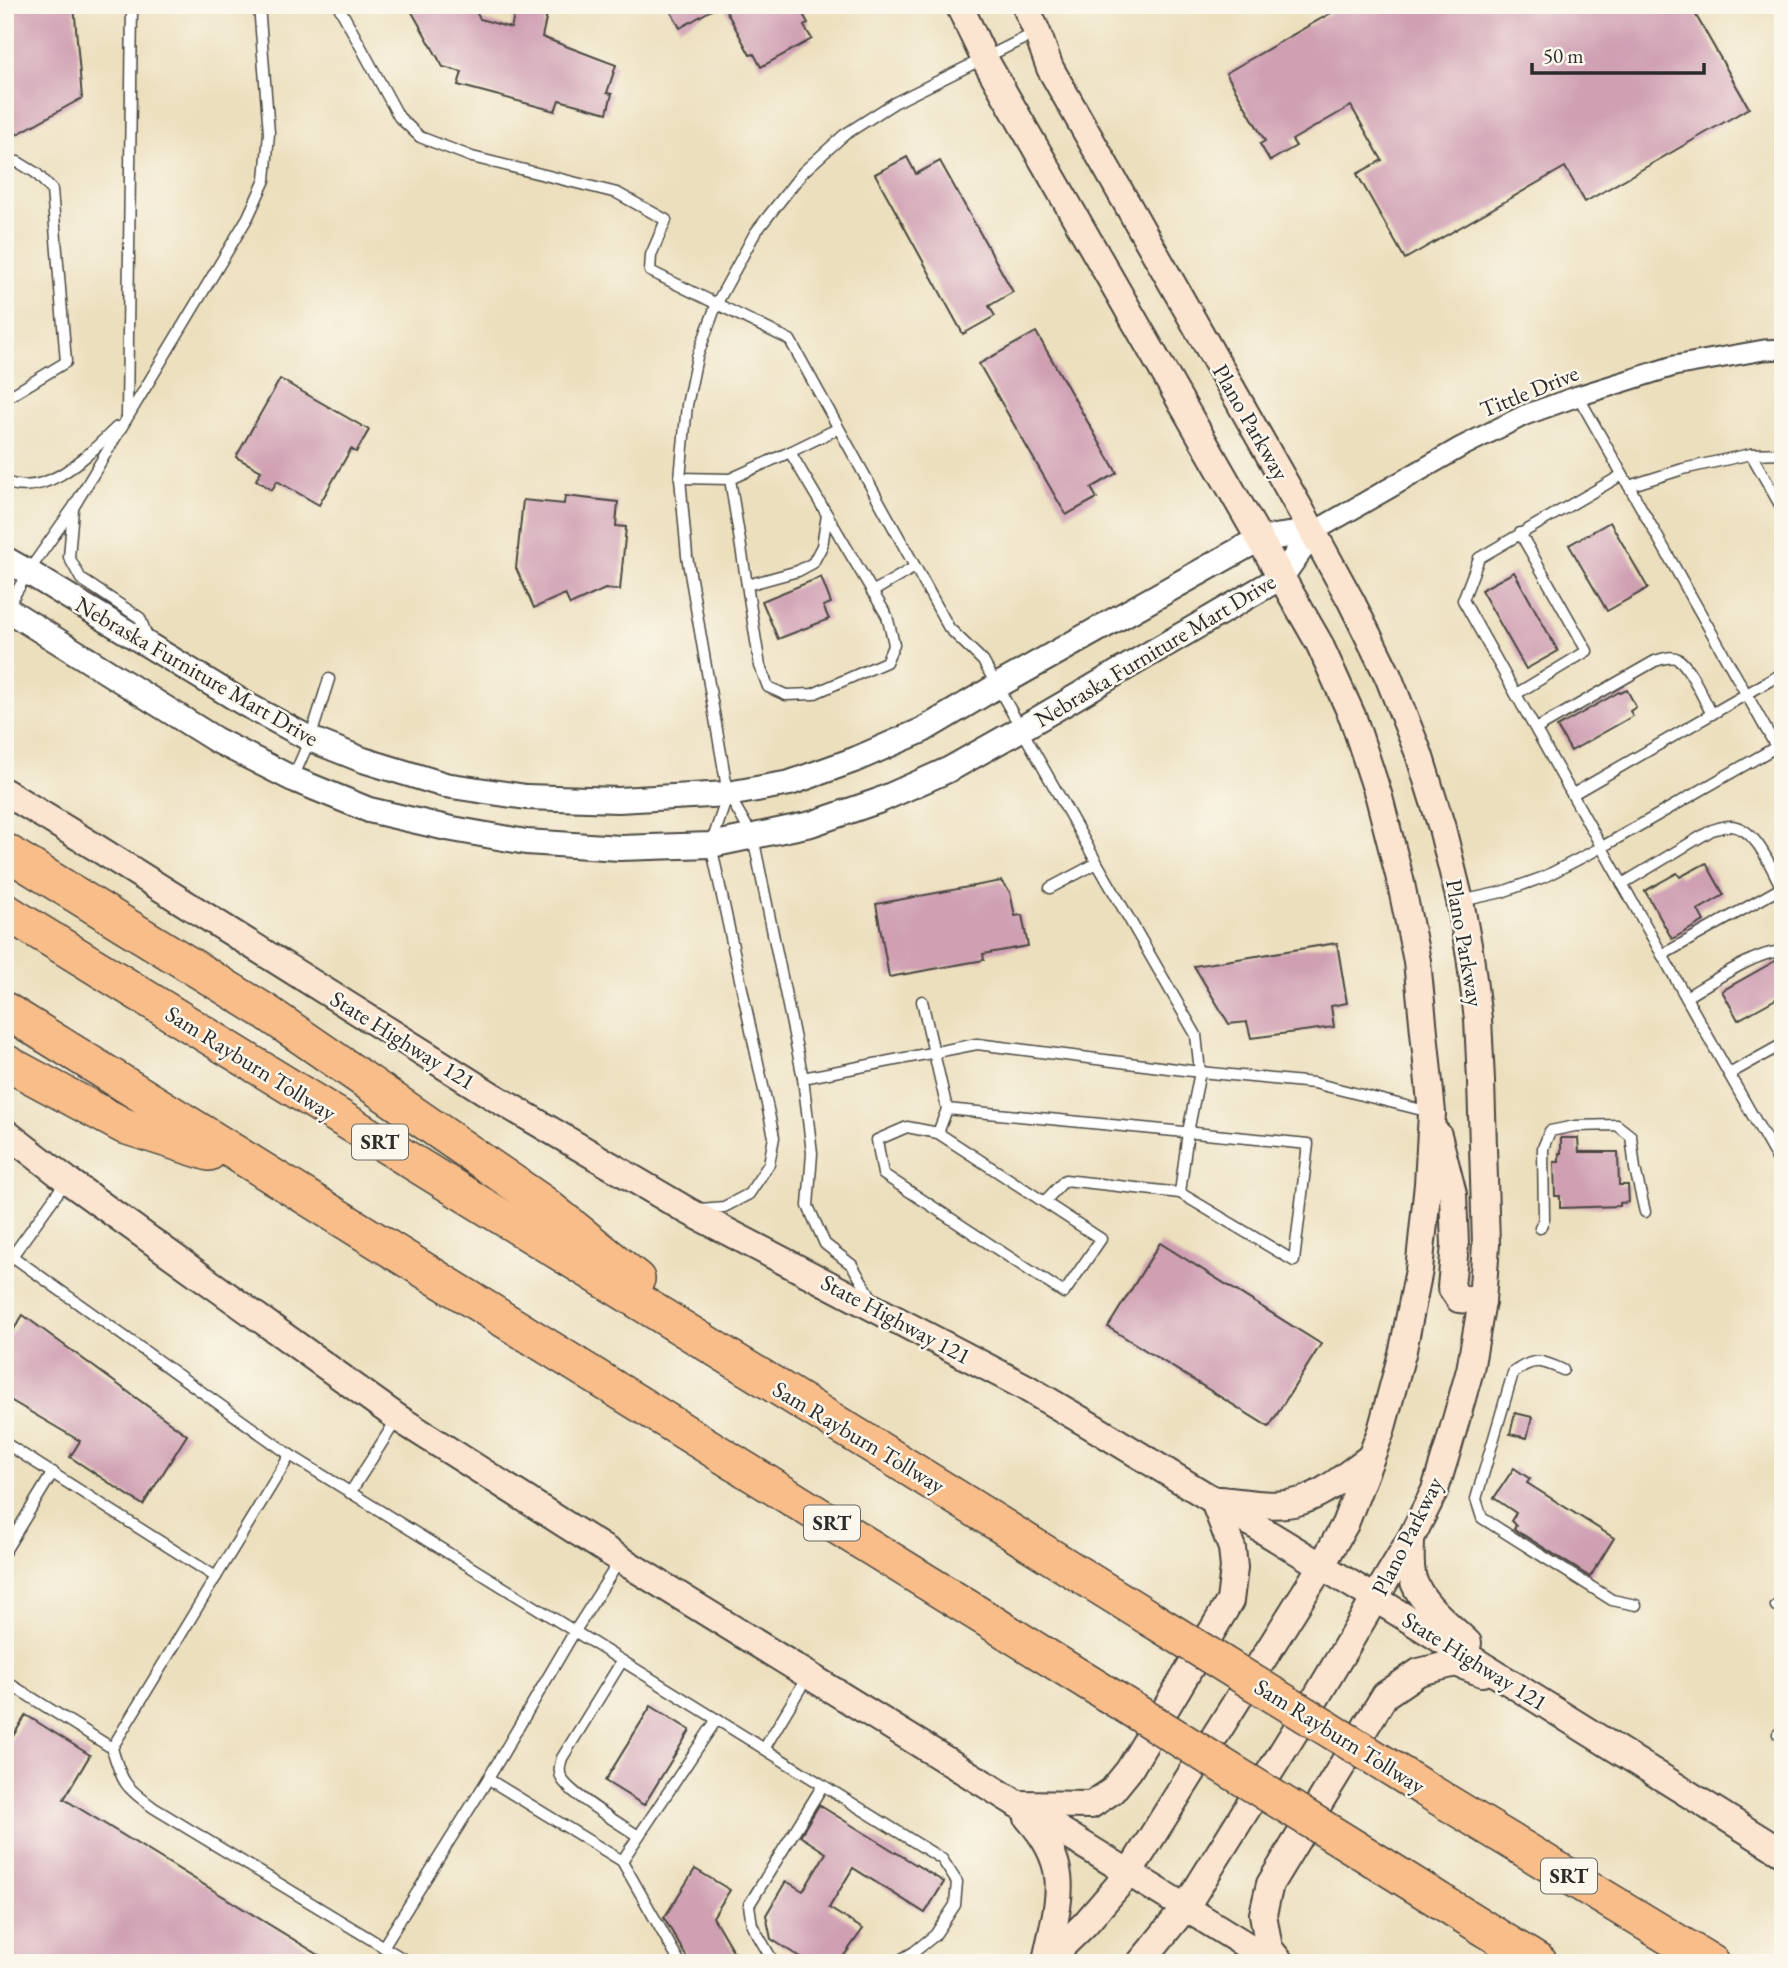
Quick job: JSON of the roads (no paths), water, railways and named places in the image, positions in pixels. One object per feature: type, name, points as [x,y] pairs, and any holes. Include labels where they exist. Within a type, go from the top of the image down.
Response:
[{"type":"highway","points":[[5,851],[266,1012],[544,1204],[754,1373]]},
{"type":"highway","name":"Sam Rayburn Tollway","points":[[5,911],[1425,1789],[1712,1963]]},
{"type":"highway","name":"SRT","points":[[5,1010],[1540,1963]]},
{"type":"highway","points":[[5,1062],[124,1126],[258,1168]]},
{"type":"main road","points":[[959,5],[984,58],[1319,643],[1347,705],[1379,797],[1400,879],[1417,961],[1432,1113],[1419,1270],[1403,1350],[1381,1431],[1345,1524],[1129,1873],[1085,1924],[1046,1962]]},
{"type":"main road","name":"Plano Parkway","points":[[1025,5],[1050,68],[1313,532],[1388,676],[1419,754],[1442,828],[1460,901],[1470,956],[1482,1081],[1486,1244],[1482,1301],[1470,1370],[1435,1490],[1412,1538],[1244,1816],[1185,1908],[1140,1963]]},
{"type":"main road","name":"State Highway 121","points":[[5,792],[482,1089],[688,1211],[1025,1387],[1213,1499],[1783,1853]]},
{"type":"main road","points":[[1432,1113],[1453,1194],[1455,1245],[1451,1287],[1459,1299],[1482,1301]]},
{"type":"main road","points":[[5,1132],[67,1180],[398,1418],[620,1559],[1275,1963]]},
{"type":"main road","points":[[1015,1804],[1091,1805],[1112,1791],[1129,1770],[1230,1601],[1234,1568],[1232,1548],[1213,1499],[1269,1505],[1299,1502],[1323,1490],[1371,1457]]},
{"type":"main road","points":[[1412,1538],[1411,1568],[1414,1583],[1427,1604],[1510,1683]]},
{"type":"main road","points":[[1281,1963],[1269,1948],[1263,1914],[1270,1884],[1385,1695],[1419,1672],[1456,1663],[1510,1683]]},
{"type":"main road","points":[[1015,1804],[1043,1835],[1054,1854],[1060,1892],[1046,1962]]},
{"type":"street","name":"Tittle Drive","points":[[1313,532],[1461,447],[1525,415],[1674,366],[1783,349]]},
{"type":"street","name":"Nebraska Furniture Mart Drive","points":[[5,559],[247,705],[310,739],[363,760],[445,785],[526,797],[618,800],[728,794],[790,783],[855,760],[923,730],[1259,539],[1313,532]]},
{"type":"street","name":"Nebraska Furniture Mart Drive","points":[[6,609],[216,740],[293,779],[369,810],[526,842],[620,848],[711,845],[811,824],[878,801],[950,769],[1281,577],[1313,532]]},
{"type":"lane","points":[[5,482],[28,487],[47,481],[77,464],[127,419],[132,5]]},
{"type":"lane","points":[[6,609],[28,572],[73,508],[127,419],[248,217],[265,180],[269,133],[259,5]]},
{"type":"lane","points":[[338,5],[399,117],[420,137],[472,157],[617,192],[666,220],[652,255],[650,271],[790,340],[949,628],[983,661],[1196,1035],[1200,1072],[1180,1193]]},
{"type":"lane","points":[[879,1310],[852,1265],[825,1244],[808,1206],[812,1153],[803,1078],[753,837],[728,794],[687,556],[680,478],[687,405],[697,357],[717,303],[755,233],[803,172],[844,135],[884,109],[1037,32]]},
{"type":"lane","points":[[5,164],[18,162],[36,173],[52,190],[66,362],[5,399]]},
{"type":"lane","points":[[1578,396],[1746,694],[1779,745],[1783,759]]},
{"type":"lane","points":[[680,478],[730,479],[837,429]]},
{"type":"lane","points":[[730,479],[761,666],[768,687],[786,695],[813,694],[886,662],[894,644],[887,616],[790,452]]},
{"type":"lane","points":[[1629,486],[1683,469],[1751,454],[1783,453]]},
{"type":"lane","points":[[1751,454],[1783,510]]},
{"type":"lane","points":[[1622,475],[1479,558],[1463,600],[1783,1168]]},
{"type":"lane","points":[[73,508],[69,557],[81,579],[140,618],[150,646]]},
{"type":"lane","points":[[747,585],[799,571],[813,563],[822,546],[827,515]]},
{"type":"lane","points":[[1516,694],[1587,651],[1520,533]]},
{"type":"lane","points":[[872,592],[915,567]]},
{"type":"lane","points":[[1536,729],[1655,661],[1670,657],[1679,660],[1686,667],[1712,714]]},
{"type":"lane","points":[[1573,794],[1783,673]]},
{"type":"lane","points":[[293,779],[310,739],[329,679]]},
{"type":"lane","points":[[1460,901],[1502,892],[1544,877],[1779,745]]},
{"type":"lane","points":[[688,1211],[724,1207],[749,1194],[769,1164],[774,1137],[711,845],[728,794]]},
{"type":"lane","points":[[1622,884],[1712,830],[1728,826],[1741,828],[1755,839],[1782,887],[1662,955]]},
{"type":"lane","points":[[1050,888],[1097,863]]},
{"type":"lane","points":[[1686,997],[1762,954],[1783,952]]},
{"type":"lane","points":[[922,1001],[947,1109],[938,1133]]},
{"type":"lane","points":[[803,1078],[977,1044],[1200,1072],[1314,1083],[1432,1113]]},
{"type":"lane","points":[[1729,1074],[1783,1044]]},
{"type":"lane","points":[[947,1109],[1308,1144],[1294,1262],[1180,1193],[1065,1180],[1044,1202]]},
{"type":"lane","points":[[1540,1228],[1544,1219],[1543,1148],[1550,1131],[1575,1126],[1617,1125],[1631,1136],[1645,1212]]},
{"type":"lane","points":[[906,1127],[938,1133],[1101,1239],[1064,1293],[883,1174],[877,1140],[906,1127]]},
{"type":"lane","points":[[5,1266],[8,1254],[67,1180]]},
{"type":"lane","points":[[8,1254],[290,1455],[942,1859],[957,1882],[955,1905],[934,1935],[914,1952],[895,1963]]},
{"type":"lane","points":[[1563,1370],[1543,1360],[1524,1363],[1513,1373],[1476,1499],[1482,1518],[1612,1600],[1636,1605]]},
{"type":"lane","points":[[351,1493],[398,1418]]},
{"type":"lane","points":[[5,1443],[216,1577]]},
{"type":"lane","points":[[112,1748],[290,1455]]},
{"type":"lane","points":[[5,1551],[53,1472]]},
{"type":"lane","points":[[383,1947],[620,1559]]},
{"type":"lane","points":[[622,1661],[562,1758],[559,1768],[561,1778],[571,1790],[638,1836]]},
{"type":"lane","points":[[764,1749],[809,1674]]},
{"type":"lane","points":[[5,1681],[112,1748],[120,1775],[132,1792],[410,1963]]},
{"type":"lane","points":[[622,1861],[717,1720]]},
{"type":"lane","points":[[488,1779],[622,1861],[680,1963]]},
{"type":"lane","points":[[775,1963],[752,1925],[750,1905],[823,1785]]}]
